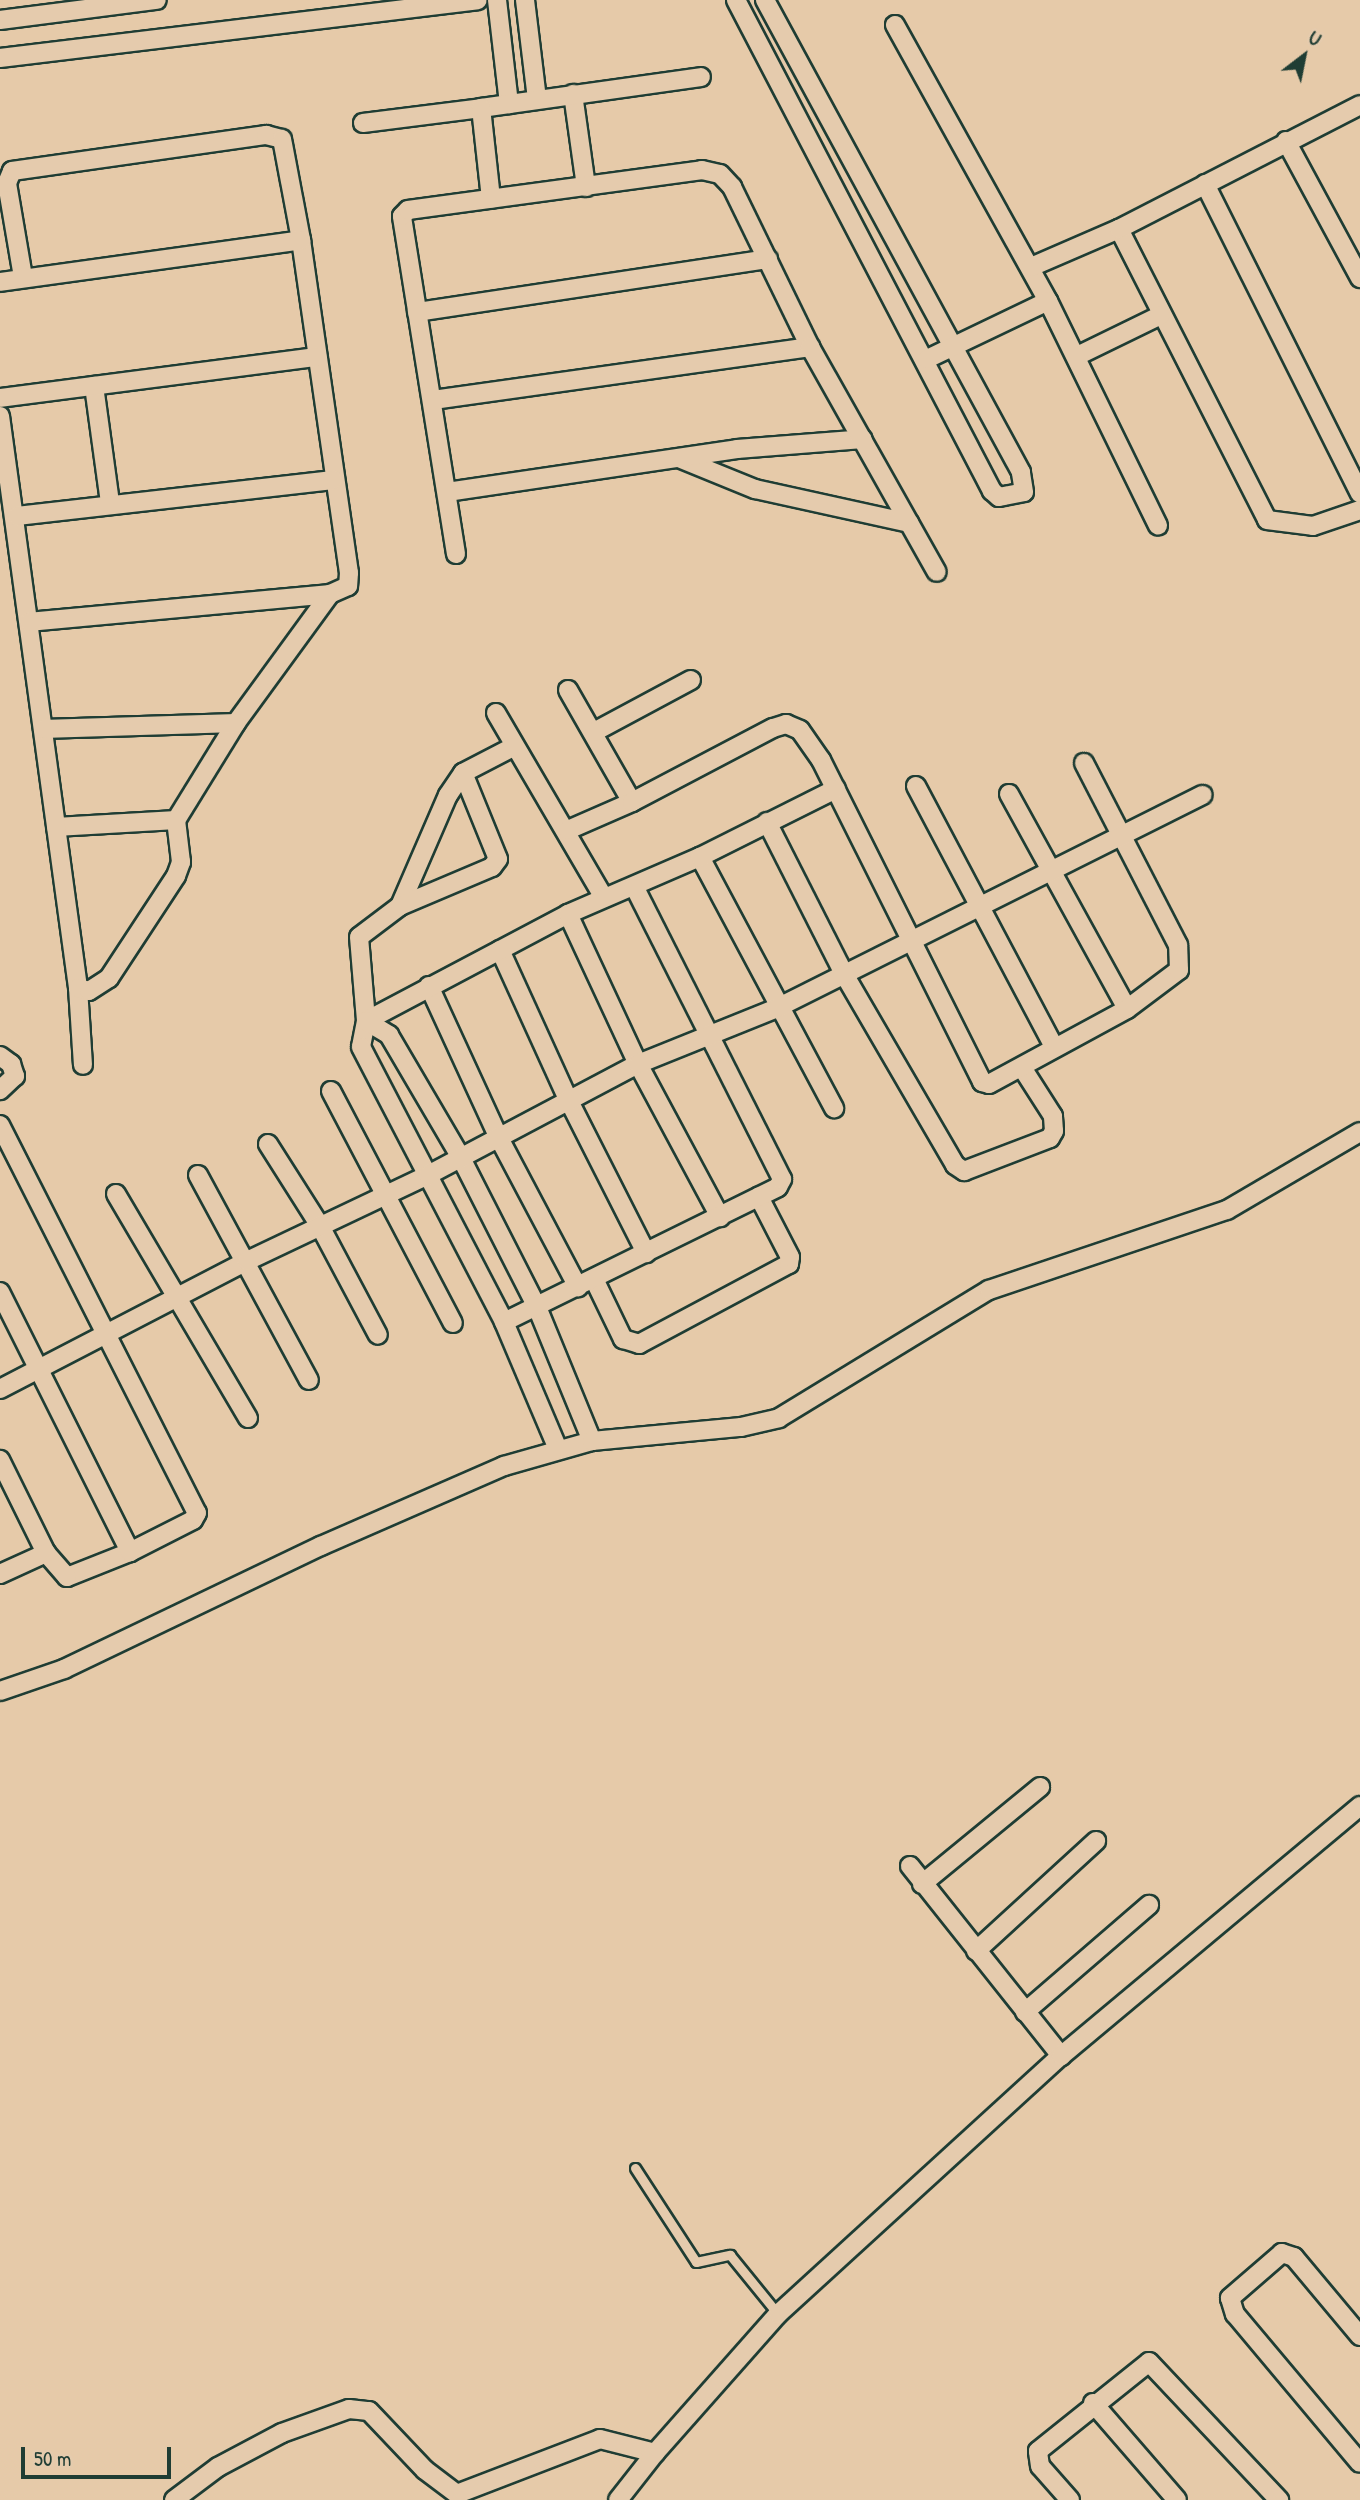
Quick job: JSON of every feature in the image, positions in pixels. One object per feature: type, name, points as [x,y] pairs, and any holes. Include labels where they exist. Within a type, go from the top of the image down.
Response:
[{"type":"street","points":[[0,20],[157,0]]},
{"type":"street","points":[[0,58],[477,0]]},
{"type":"street","points":[[497,0],[509,104]]},
{"type":"street","points":[[525,0],[537,99]]},
{"type":"street","points":[[736,0],[927,359],[995,496],[1024,492],[1021,472],[765,0]]},
{"type":"street","points":[[895,24],[1031,267],[1077,356],[1158,526]]},
{"type":"street","points":[[363,123],[701,77]]},
{"type":"street","points":[[573,94],[586,187]]},
{"type":"street","points":[[1031,267],[1119,229],[1360,105]]},
{"type":"street","points":[[481,108],[491,198]]},
{"type":"street","points":[[23,277],[4,191],[8,177],[17,169],[273,134],[284,145],[301,240],[333,480],[349,573],[348,586],[330,594],[29,622]]},
{"type":"street","points":[[1286,141],[1360,278]]},
{"type":"street","points":[[456,554],[402,216],[408,210],[702,170],[720,174],[732,187],[810,347],[937,572]]},
{"type":"street","points":[[1205,184],[1360,493]]},
{"type":"street","points":[[1119,229],[1267,520],[1313,526],[1360,510]]},
{"type":"street","points":[[0,282],[301,240]]},
{"type":"street","points":[[417,312],[768,259]]},
{"type":"street","points":[[927,359],[1048,301]]},
{"type":"street","points":[[1077,356],[1161,316]]},
{"type":"street","points":[[433,401],[810,347]]},
{"type":"street","points":[[0,398],[317,357]]},
{"type":"street","points":[[94,386],[110,503]]},
{"type":"street","points":[[1,427],[3,461],[17,516],[78,988],[83,1065]]},
{"type":"street","points":[[447,492],[681,459],[863,439]]},
{"type":"street","points":[[681,459],[755,489],[909,523]]},
{"type":"street","points":[[17,516],[110,503],[333,480]]},
{"type":"street","points":[[78,988],[89,991],[109,978],[176,876],[181,863],[176,821],[236,723],[330,594]]},
{"type":"street","points":[[594,732],[691,680]]},
{"type":"street","points":[[568,690],[632,802]]},
{"type":"street","points":[[496,713],[513,747],[568,830],[604,898]]},
{"type":"street","points":[[43,729],[236,723]]},
{"type":"street","points":[[568,830],[632,802],[786,724],[800,730],[836,789],[913,937],[982,1082],[989,1084],[1023,1069],[1054,1047],[1127,1009],[1179,970],[1181,960],[1178,945],[1084,763]]},
{"type":"street","points":[[400,906],[448,795],[463,773],[513,747]]},
{"type":"street","points":[[463,773],[498,859],[492,867],[400,906],[359,937],[366,1021],[361,1046],[504,1322],[558,1449]]},
{"type":"street","points":[[916,786],[1054,1047]]},
{"type":"street","points":[[366,1021],[568,914],[699,857],[836,789]]},
{"type":"street","points":[[1009,794],[1047,871],[1127,1009]]},
{"type":"street","points":[[0,1389],[247,1261],[387,1196],[638,1064],[776,1008],[977,905],[1203,795]]},
{"type":"street","points":[[56,827],[176,821]]},
{"type":"street","points":[[767,822],[844,974],[955,1165],[964,1171],[1050,1139],[1054,1131],[1052,1116],[1023,1069]]},
{"type":"street","points":[[699,857],[776,1008],[834,1108]]},
{"type":"street","points":[[504,1322],[778,1187],[781,1171],[634,886]]},
{"type":"street","points":[[568,914],[638,1064],[720,1217]]},
{"type":"street","points":[[500,950],[568,1099],[646,1253]]},
{"type":"street","points":[[429,986],[499,1138],[623,1339],[639,1344],[789,1264],[790,1256],[759,1197]]},
{"type":"street","points":[[366,1021],[389,1035],[460,1156],[537,1307],[592,1441]]},
{"type":"street","points":[[0,1056],[11,1064],[15,1076],[0,1090]]},
{"type":"street","points":[[331,1091],[453,1323]]},
{"type":"street","points":[[0,1125],[196,1504],[192,1520],[130,1552],[67,1577],[46,1553],[4,1480],[0,1460]]},
{"type":"street","points":[[0,1691],[64,1669],[484,1474],[558,1449],[592,1441],[741,1427],[779,1418],[989,1290],[1227,1210],[1360,1132]]},
{"type":"street","points":[[268,1143],[320,1226],[378,1335]]},
{"type":"street","points":[[198,1175],[247,1261],[309,1380]]},
{"type":"street","points":[[116,1194],[248,1418]]},
{"type":"street","points":[[0,1292],[40,1367],[130,1552]]},
{"type":"street","points":[[0,1574],[46,1553]]},
{"type":"street","points":[[922,1884],[1040,1787]]},
{"type":"street","points":[[618,2500],[655,2453],[778,2314],[1060,2056],[1360,1806]]},
{"type":"street","points":[[976,1951],[1096,1841]]},
{"type":"street","points":[[909,1866],[1060,2056]]},
{"type":"street","points":[[1025,2012],[1149,1905]]},
{"type":"street","points":[[1360,2336],[1294,2257],[1282,2253],[1230,2298],[1235,2314],[1360,2463]]},
{"type":"street","points":[[1064,2498],[1036,2457],[1042,2444],[1142,2363],[1155,2363],[1279,2500]]},
{"type":"street","points":[[1093,2403],[1177,2500]]},
{"type":"street","points":[[174,2500],[218,2467],[272,2439],[349,2409],[369,2411],[425,2470],[459,2497],[600,2439],[655,2453]]},
{"type":"lane","points":[[635,2168],[696,2262],[730,2255],[778,2314]]}]
